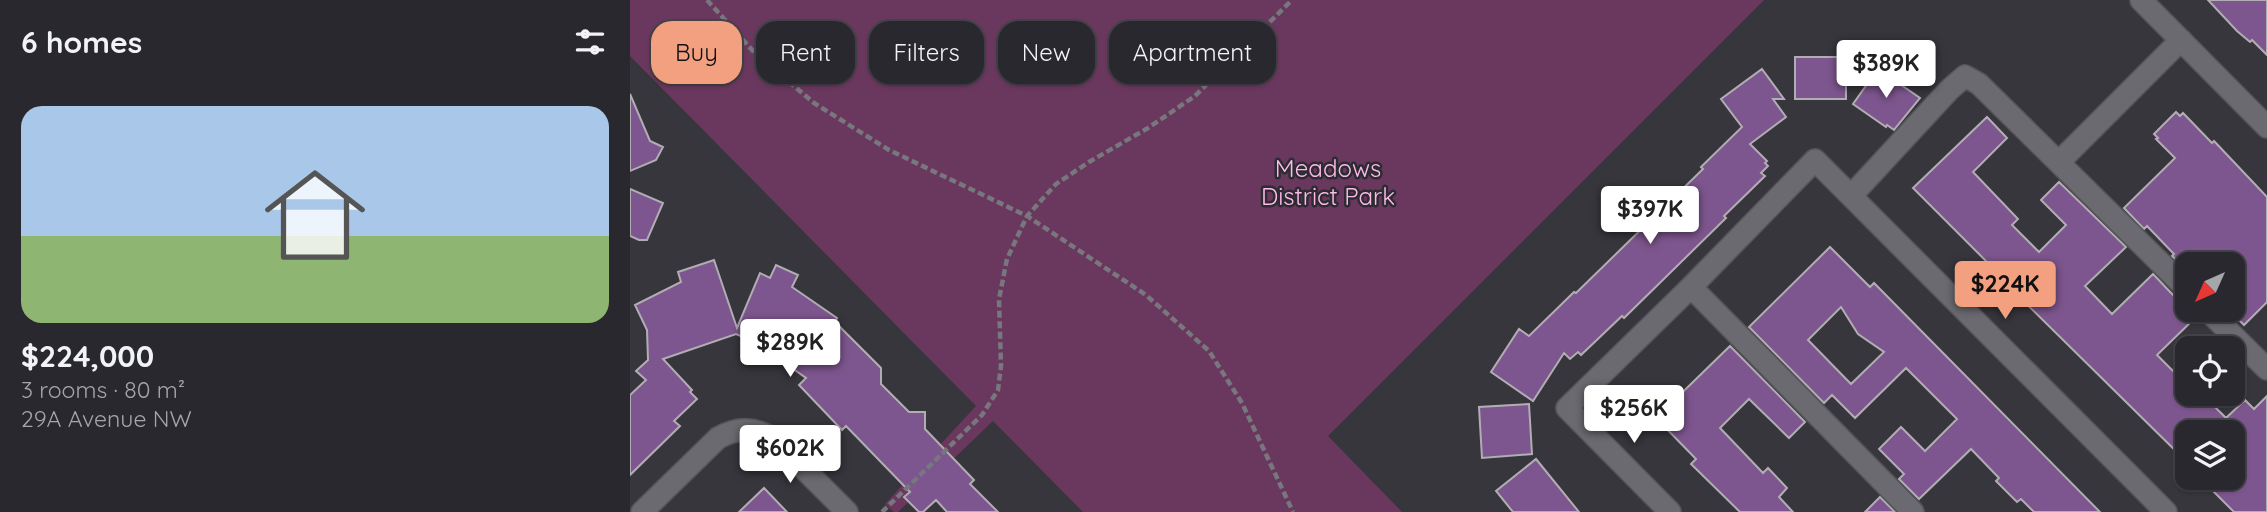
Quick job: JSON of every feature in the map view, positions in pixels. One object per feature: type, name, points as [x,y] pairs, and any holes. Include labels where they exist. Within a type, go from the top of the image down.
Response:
[{"type":"street","points":[[2141,0],[2267,127]]},
{"type":"street","points":[[2059,162],[2181,40]]},
{"type":"street","points":[[1851,196],[1965,76],[1979,84],[2175,277]]},
{"type":"street","points":[[1670,512],[1567,408],[1691,287],[1815,160],[2166,512]]},
{"type":"street","points":[[1691,287],[1913,512]]},
{"type":"street","points":[[2219,322],[2267,369]]},
{"type":"street","points":[[642,512],[718,438],[726,433],[747,429],[766,434],[775,440],[846,512]]},
{"type":"path","points":[[707,0],[754,52],[814,103],[889,150],[1027,216],[1146,295],[1209,351],[1242,403],[1293,512]]},
{"type":"path","points":[[883,512],[982,415],[998,390],[1001,366],[999,299],[1007,259],[1027,216],[1056,184],[1195,96],[1292,0]]},
{"type":"green space","name":"Meadows District Park","points":[[630,0],[1764,0],[1328,436],[1402,512],[1083,512],[993,421],[898,512],[894,512],[885,504],[976,406],[658,84],[742,84],[742,21],[651,21],[651,77],[630,56]]},
{"type":"building","points":[[2208,0],[2267,0],[2267,55],[2252,40],[2250,42],[2237,31]]},
{"type":"building","points":[[1795,57],[1846,57],[1846,99],[1795,99]]},
{"type":"building","points":[[1762,69],[1784,99],[1773,99],[1786,117],[1750,144],[1767,161],[1765,163],[1768,166],[1761,173],[1765,176],[1624,318],[1622,316],[1581,355],[1578,352],[1570,359],[1564,353],[1533,401],[1491,372],[1519,329],[1529,336],[1703,169],[1701,167],[1742,127],[1721,99]]},
{"type":"building","points":[[1878,69],[1920,98],[1894,130],[1853,104]]},
{"type":"building","points":[[630,94],[650,141],[663,147],[656,160],[630,171]]},
{"type":"building","points":[[2176,112],[2180,116],[2183,113],[2212,143],[2214,141],[2267,197],[2267,302],[2244,325],[2241,322],[2245,322],[2245,252],[2175,252],[2175,259],[2172,256],[2174,254],[2147,226],[2144,229],[2124,208],[2175,158],[2154,134]]},
{"type":"building","points":[[1987,117],[2007,138],[1973,172],[2018,219],[2012,225],[2039,252],[2066,225],[2041,200],[2059,182],[2126,247],[2085,286],[2112,314],[2153,274],[2175,297],[2175,322],[2191,322],[2157,355],[2175,373],[2175,406],[2214,406],[2226,418],[2239,406],[2245,406],[2245,400],[2254,409],[2267,396],[2267,512],[2234,512],[2212,490],[2245,490],[2245,420],[2175,420],[2175,450],[1913,188]]},
{"type":"building","points":[[630,189],[663,203],[647,240],[630,236]]},
{"type":"building","points":[[1830,247],[1870,287],[1874,283],[2100,512],[2034,512],[2021,499],[2017,502],[1996,481],[1999,478],[1971,449],[1919,499],[1899,479],[1904,474],[1879,449],[1901,427],[1925,451],[1957,419],[1906,368],[1855,418],[1832,395],[1824,403],[1749,327]],"holes":[[[1841,307],[1858,334],[1884,352],[1851,384],[1808,340]]]},
{"type":"building","points":[[714,260],[737,328],[760,273],[770,278],[776,265],[798,275],[792,287],[837,318],[835,322],[881,368],[881,384],[909,412],[925,412],[925,429],[974,480],[970,484],[998,512],[947,512],[936,500],[923,512],[919,512],[904,497],[910,492],[846,426],[842,430],[799,385],[806,378],[755,342],[736,334],[663,359],[697,399],[674,421],[680,426],[630,475],[630,395],[646,380],[636,371],[648,360],[647,330],[635,305],[681,282],[678,272]]},
{"type":"building","points":[[1730,346],[1805,422],[1789,438],[1749,399],[1720,428],[1763,473],[1768,468],[1787,488],[1779,497],[1793,512],[1740,512],[1691,464],[1696,459],[1656,418]]},
{"type":"building","points":[[1529,404],[1532,454],[1482,458],[1479,407]]},
{"type":"building","points":[[1536,459],[1579,512],[1513,512],[1496,491]]},
{"type":"building","points":[[764,488],[787,512],[739,512]]},
{"type":"building","points":[[1880,497],[1895,512],[1865,512]]}]
